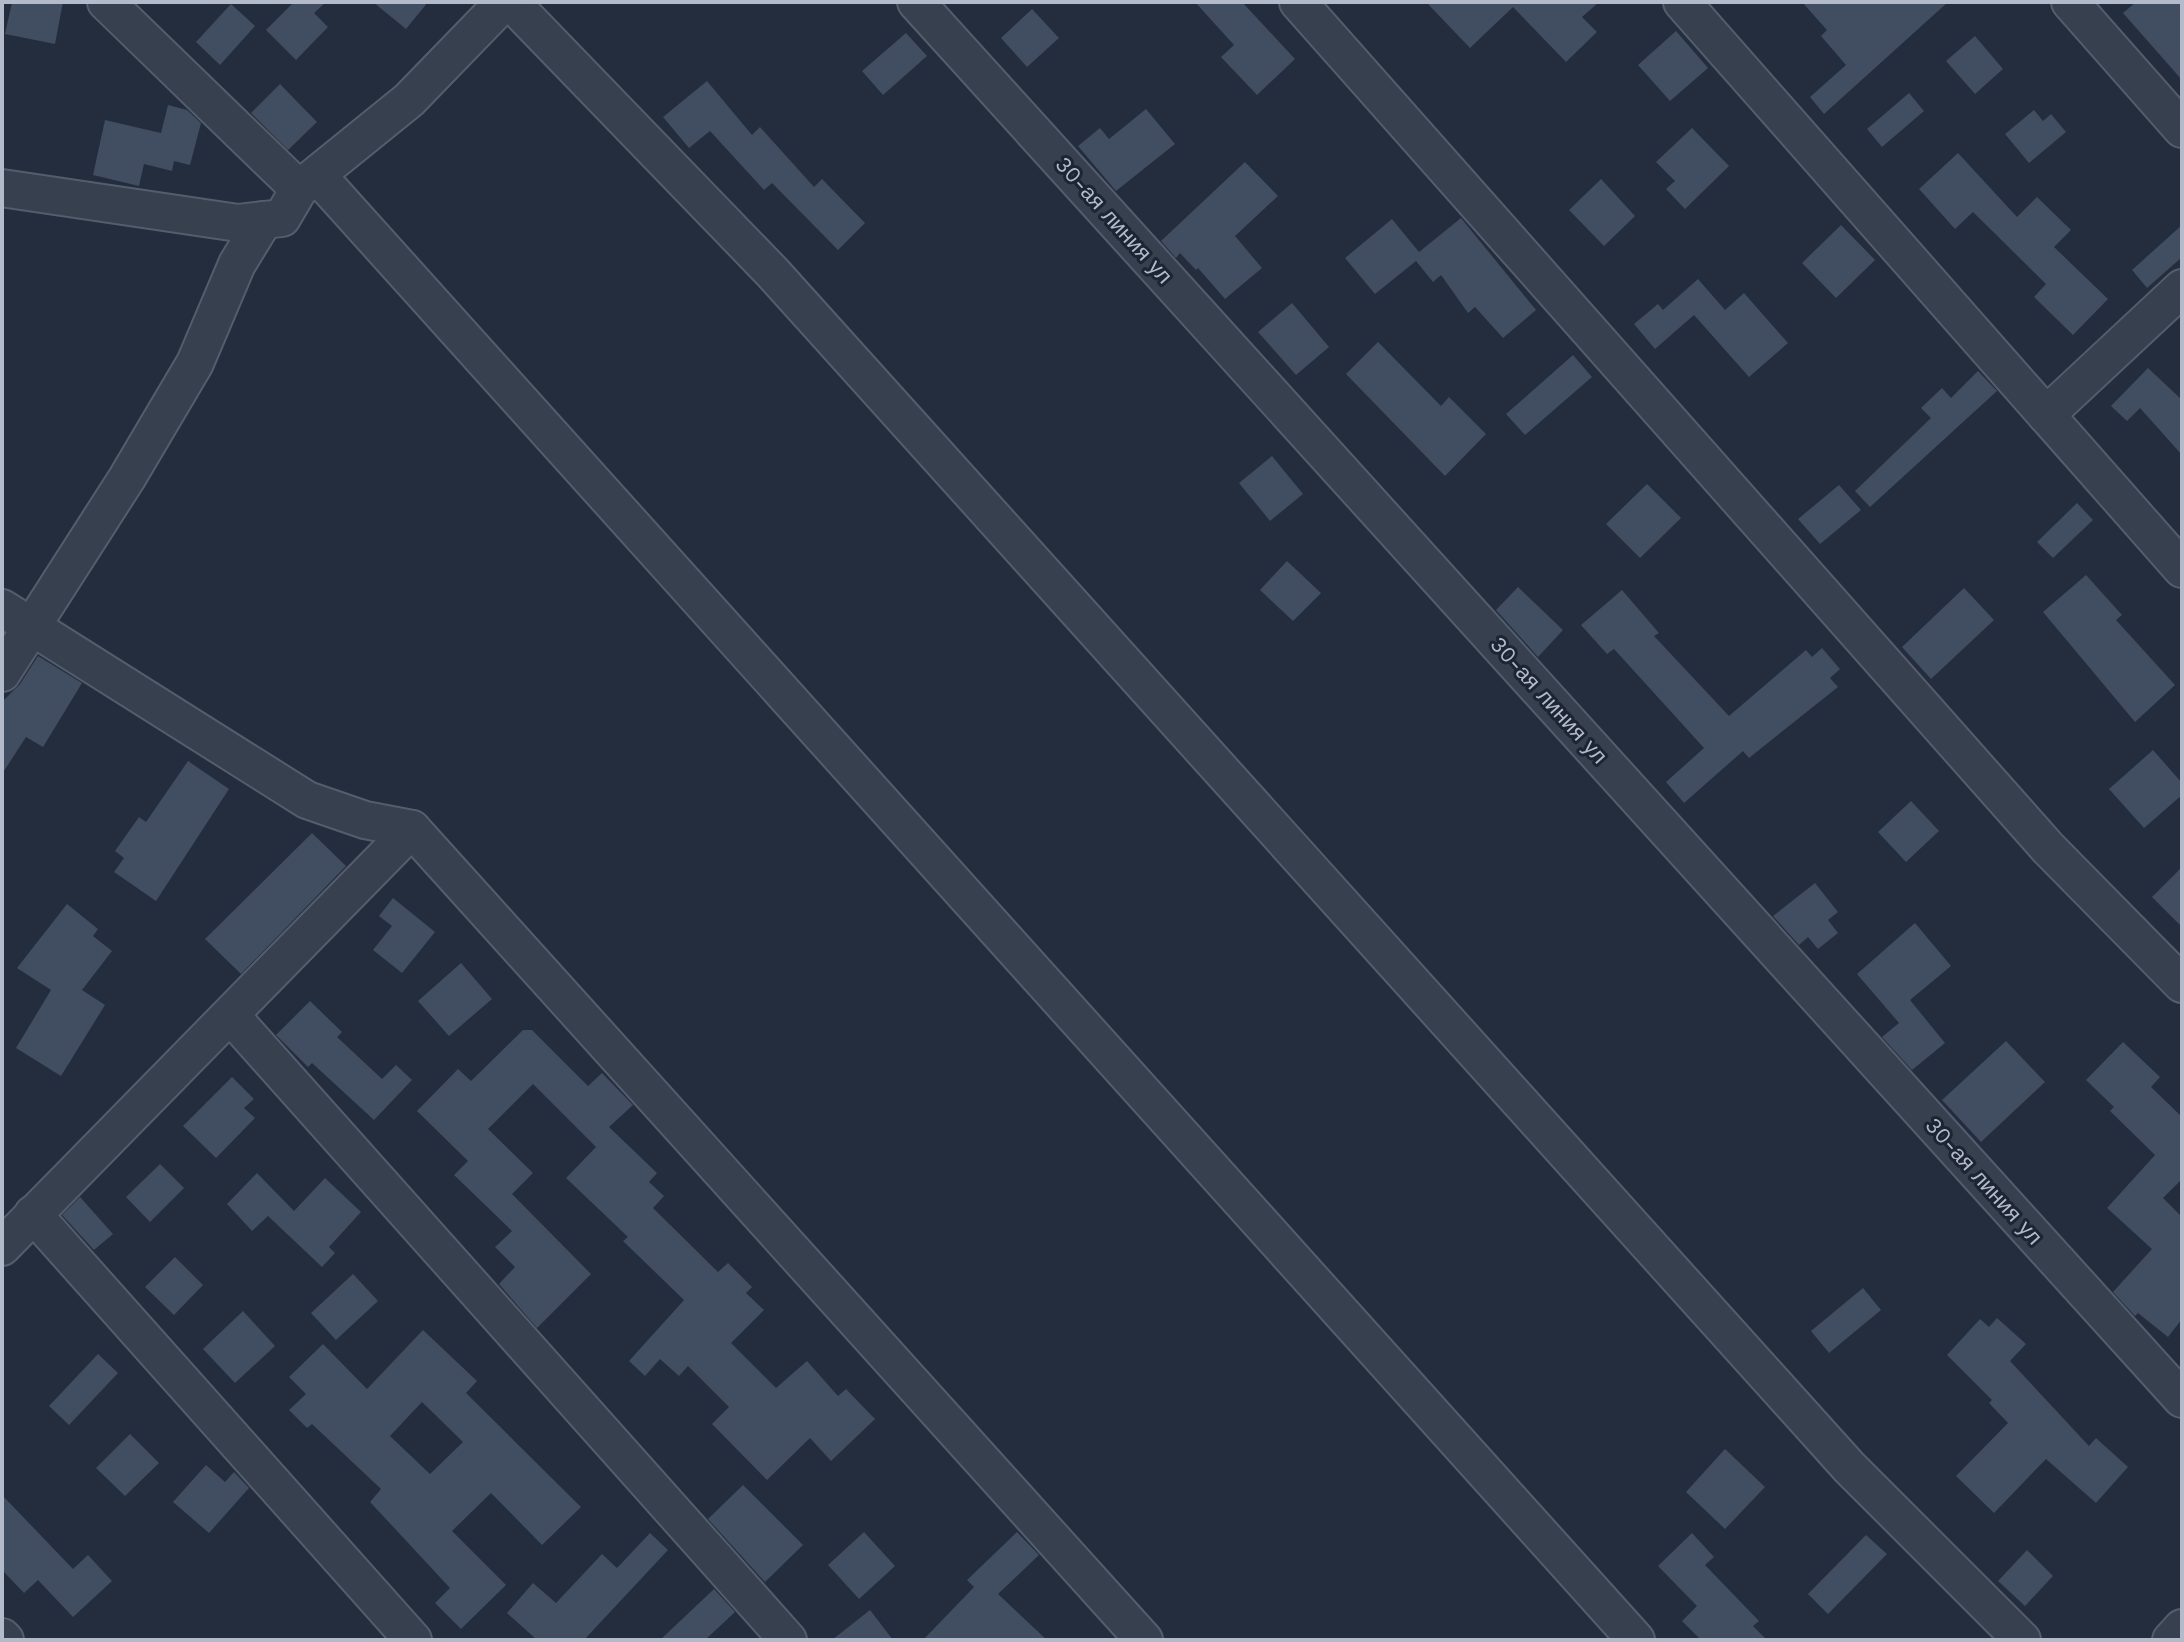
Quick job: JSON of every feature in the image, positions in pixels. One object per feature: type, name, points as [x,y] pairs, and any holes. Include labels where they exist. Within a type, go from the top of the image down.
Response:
[{"type":"street","points":[[106,2],[308,182],[1636,1640]]},
{"type":"street","points":[[2,188],[238,223],[282,218],[308,182],[409,100],[504,2]]},
{"type":"street","points":[[511,2],[773,273],[1849,1467],[2022,1640]]},
{"type":"street","name":"30-ая линия ул","points":[[916,2],[2182,1399]]},
{"type":"street","points":[[1298,2],[2048,848],[2182,984]]},
{"type":"street","points":[[1682,2],[2182,569]]},
{"type":"street","points":[[2070,2],[2182,129]]},
{"type":"street","points":[[2,673],[34,627],[195,363],[237,264],[264,220]]},
{"type":"street","points":[[2046,415],[2182,288]]},
{"type":"street","points":[[2,608],[307,800],[365,820],[412,829],[1144,1640]]},
{"type":"street","points":[[2,1247],[232,1017],[412,829]]},
{"type":"street","points":[[232,1017],[788,1640]]},
{"type":"street","points":[[33,1214],[413,1640]]},
{"type":"street","points":[[2171,1640],[2182,1628]]},
{"type":"building","points":[[12,2],[63,2],[55,44],[5,34]]},
{"type":"building","points":[[294,2],[326,2],[314,13],[328,27],[296,60],[266,30]]},
{"type":"building","points":[[373,2],[428,2],[406,29]]},
{"type":"building","points":[[1195,2],[1242,2],[1295,59],[1257,95],[1221,57],[1234,45]]},
{"type":"building","points":[[1426,2],[1599,2],[1582,17],[1597,32],[1566,62],[1513,7],[1470,48]]},
{"type":"building","points":[[1802,2],[1948,2],[1824,114],[1810,97],[1846,65],[1821,36],[1827,30]]},
{"type":"building","points":[[2136,2],[2182,2],[2182,80],[2123,13]]},
{"type":"building","points":[[231,4],[255,26],[220,65],[196,42]]},
{"type":"building","points":[[1032,9],[1059,38],[1027,67],[1001,38]]},
{"type":"building","points":[[1676,31],[1708,68],[1670,101],[1638,65]]},
{"type":"building","points":[[906,33],[927,56],[883,95],[862,71]]},
{"type":"building","points":[[1975,36],[2003,69],[1975,94],[1946,61]]},
{"type":"building","points":[[707,81],[752,135],[760,127],[814,187],[822,179],[865,223],[838,250],[772,183],[764,190],[710,131],[689,148],[663,117]]},
{"type":"building","points":[[280,84],[317,122],[288,150],[251,113]]},
{"type":"building","points":[[1909,93],[1924,111],[1882,147],[1867,129]]},
{"type":"building","points":[[168,105],[187,110],[201,123],[190,165],[174,161],[172,171],[144,164],[139,186],[93,175],[105,120],[161,133]]},
{"type":"building","points":[[1146,109],[1175,144],[1116,191],[1078,146],[1100,128],[1109,139]]},
{"type":"building","points":[[2034,110],[2043,121],[2051,114],[2066,132],[2029,163],[2005,134]]},
{"type":"building","points":[[1692,128],[1729,166],[1685,209],[1666,189],[1675,181],[1656,162]]},
{"type":"building","points":[[1958,153],[2017,217],[2037,197],[2071,230],[2054,247],[2108,299],[2073,335],[2034,297],[2046,284],[1973,212],[1955,229],[1919,189]]},
{"type":"building","points":[[1245,162],[1278,196],[1235,236],[1262,268],[1225,299],[1198,268],[1196,270],[1180,253],[1176,258],[1161,241]]},
{"type":"building","points":[[1601,179],[1635,216],[1604,246],[1569,210]]},
{"type":"building","points":[[1461,218],[1536,310],[1503,338],[1475,307],[1468,313],[1441,275],[1433,282],[1416,261],[1375,294],[1345,258],[1392,219],[1419,252]]},
{"type":"building","points":[[1841,225],[1875,260],[1836,298],[1802,263]]},
{"type":"building","points":[[2182,225],[2182,257],[2147,288],[2132,270]]},
{"type":"building","points":[[1698,279],[1725,310],[1744,293],[1788,343],[1749,377],[1694,315],[1655,349],[1634,324],[1658,304],[1663,310]]},
{"type":"building","points":[[1292,303],[1329,347],[1296,375],[1258,332]]},
{"type":"building","points":[[1378,342],[1441,406],[1449,397],[1486,434],[1445,476],[1346,374]]},
{"type":"building","points":[[1573,355],[1592,377],[1525,435],[1506,414]]},
{"type":"building","points":[[2148,368],[2182,400],[2182,455],[2140,408],[2127,421],[2111,406]]},
{"type":"building","points":[[1978,371],[1997,391],[1870,507],[1855,491],[1931,418],[1921,408],[1942,388],[1951,398]]},
{"type":"building","points":[[1272,456],[1303,494],[1270,521],[1239,483]]},
{"type":"building","points":[[1647,484],[1681,518],[1640,558],[1606,524]]},
{"type":"building","points":[[1839,485],[1861,510],[1820,544],[1798,519]]},
{"type":"building","points":[[2077,503],[2093,520],[2053,558],[2037,542]]},
{"type":"building","points":[[1287,561],[1321,593],[1293,621],[1260,590]]},
{"type":"building","points":[[2086,575],[2122,615],[2116,620],[2175,685],[2135,722],[2043,612]]},
{"type":"building","points":[[1518,587],[1563,630],[1538,657],[1496,610]]},
{"type":"building","points":[[1964,588],[1994,620],[1931,679],[1902,647]]},
{"type":"building","points":[[1622,590],[1659,633],[1654,636],[1729,716],[1806,650],[1812,657],[1822,648],[1840,669],[1830,678],[1838,687],[1749,758],[1743,751],[1684,803],[1666,782],[1704,748],[1614,649],[1607,654],[1581,625]]},
{"type":"building","points":[[38,656],[82,683],[43,747],[26,737],[2,774],[2,702],[20,684]]},
{"type":"building","points":[[2153,750],[2182,783],[2182,795],[2144,828],[2109,789]]},
{"type":"building","points":[[188,761],[229,789],[156,901],[114,872],[124,858],[115,851],[139,817],[146,822]]},
{"type":"building","points":[[1911,801],[1939,831],[1906,862],[1878,832]]},
{"type":"building","points":[[312,833],[346,866],[241,974],[205,939]]},
{"type":"building","points":[[2182,867],[2182,927],[2152,897]]},
{"type":"building","points":[[1815,883],[1838,912],[1828,920],[1838,933],[1818,949],[1808,937],[1799,945],[1773,916]]},
{"type":"building","points":[[393,898],[435,932],[402,973],[373,950],[392,926],[379,916]]},
{"type":"building","points":[[67,904],[98,929],[93,936],[112,951],[82,990],[105,1005],[61,1076],[16,1048],[51,990],[17,968]]},
{"type":"building","points":[[1915,923],[1951,966],[1910,1000],[1945,1043],[1912,1070],[1882,1037],[1899,1023],[1857,974]]},
{"type":"building","points":[[461,963],[492,999],[449,1036],[418,1001]]},
{"type":"building","points":[[310,1001],[342,1032],[337,1037],[382,1079],[396,1065],[412,1080],[374,1120],[312,1063],[308,1067],[276,1035]]},
{"type":"building","points":[[523,1030],[532,1030],[588,1086],[602,1073],[633,1105],[609,1127],[657,1173],[649,1182],[664,1196],[653,1208],[718,1272],[728,1263],[752,1287],[746,1293],[764,1310],[731,1343],[776,1388],[807,1361],[838,1396],[846,1389],[875,1419],[831,1461],[810,1438],[767,1480],[712,1424],[729,1407],[688,1366],[679,1376],[660,1359],[645,1376],[629,1361],[684,1300],[623,1241],[628,1237],[566,1178],[596,1147],[533,1084],[488,1129],[533,1173],[512,1194],[591,1274],[537,1328],[499,1284],[515,1267],[495,1247],[512,1231],[454,1175],[468,1161],[417,1111],[458,1069],[471,1081]]},
{"type":"building","points":[[2006,1041],[2045,1082],[1981,1142],[1942,1100]]},
{"type":"building","points":[[2123,1042],[2160,1077],[2151,1087],[2182,1117],[2182,1179],[2163,1198],[2182,1217],[2182,1319],[2168,1337],[2138,1313],[2135,1316],[2113,1292],[2152,1249],[2107,1208],[2155,1155],[2110,1111],[2114,1107],[2086,1080]]},
{"type":"building","points":[[232,1077],[254,1099],[244,1108],[255,1118],[216,1158],[183,1126]]},
{"type":"building","points":[[160,1164],[184,1188],[150,1222],[126,1197]]},
{"type":"building","points":[[257,1173],[294,1211],[325,1178],[361,1212],[329,1247],[335,1253],[322,1267],[268,1216],[252,1231],[227,1204]]},
{"type":"building","points":[[80,1197],[113,1234],[94,1250],[62,1215]]},
{"type":"building","points":[[175,1257],[203,1285],[174,1315],[145,1287]]},
{"type":"building","points":[[353,1274],[378,1301],[336,1340],[311,1313]]},
{"type":"building","points":[[1863,1288],[1881,1310],[1829,1353],[1811,1331]]},
{"type":"building","points":[[243,1311],[275,1346],[235,1383],[203,1349]]},
{"type":"building","points":[[1997,1318],[2026,1344],[2010,1361],[2089,1446],[2096,1438],[2128,1467],[2096,1503],[2046,1459],[1994,1513],[1956,1476],[2008,1423],[1989,1403],[1992,1400],[1947,1355],[1980,1319],[1989,1327]]},
{"type":"building","points":[[423,1330],[477,1381],[466,1393],[581,1507],[542,1545],[491,1493],[452,1531],[506,1585],[461,1629],[435,1603],[450,1588],[370,1502],[381,1489],[312,1424],[307,1428],[289,1410],[306,1394],[289,1377],[323,1344],[367,1389]],"holes":[[[422,1402],[463,1442],[430,1474],[390,1436]]]},
{"type":"building","points":[[98,1354],[118,1373],[69,1425],[49,1406]]},
{"type":"building","points":[[130,1434],[159,1463],[125,1496],[96,1468]]},
{"type":"building","points":[[1725,1449],[1765,1487],[1725,1529],[1686,1492]]},
{"type":"building","points":[[206,1465],[225,1482],[234,1472],[249,1488],[209,1533],[173,1502]]},
{"type":"building","points":[[743,1485],[803,1545],[765,1582],[708,1519]]},
{"type":"building","points":[[2,1495],[73,1569],[88,1555],[112,1581],[73,1617],[38,1580],[24,1593],[2,1570]]},
{"type":"building","points":[[864,1532],[895,1566],[859,1599],[828,1565]]},
{"type":"building","points":[[1017,1532],[1039,1555],[998,1594],[1047,1640],[923,1640],[974,1587],[967,1580]]},
{"type":"building","points":[[650,1533],[668,1550],[584,1640],[537,1640],[507,1613],[533,1583],[556,1603],[602,1554],[617,1568]]},
{"type":"building","points":[[1692,1533],[1714,1557],[1705,1565],[1759,1621],[1753,1626],[1767,1640],[1701,1640],[1682,1621],[1697,1606],[1658,1566]]},
{"type":"building","points":[[1866,1535],[1887,1554],[1828,1614],[1808,1594]]},
{"type":"building","points":[[2027,1550],[2053,1576],[2025,1606],[1998,1581]]},
{"type":"building","points":[[714,1589],[735,1612],[705,1640],[660,1640]]},
{"type":"building","points":[[870,1610],[893,1640],[832,1640]]}]
